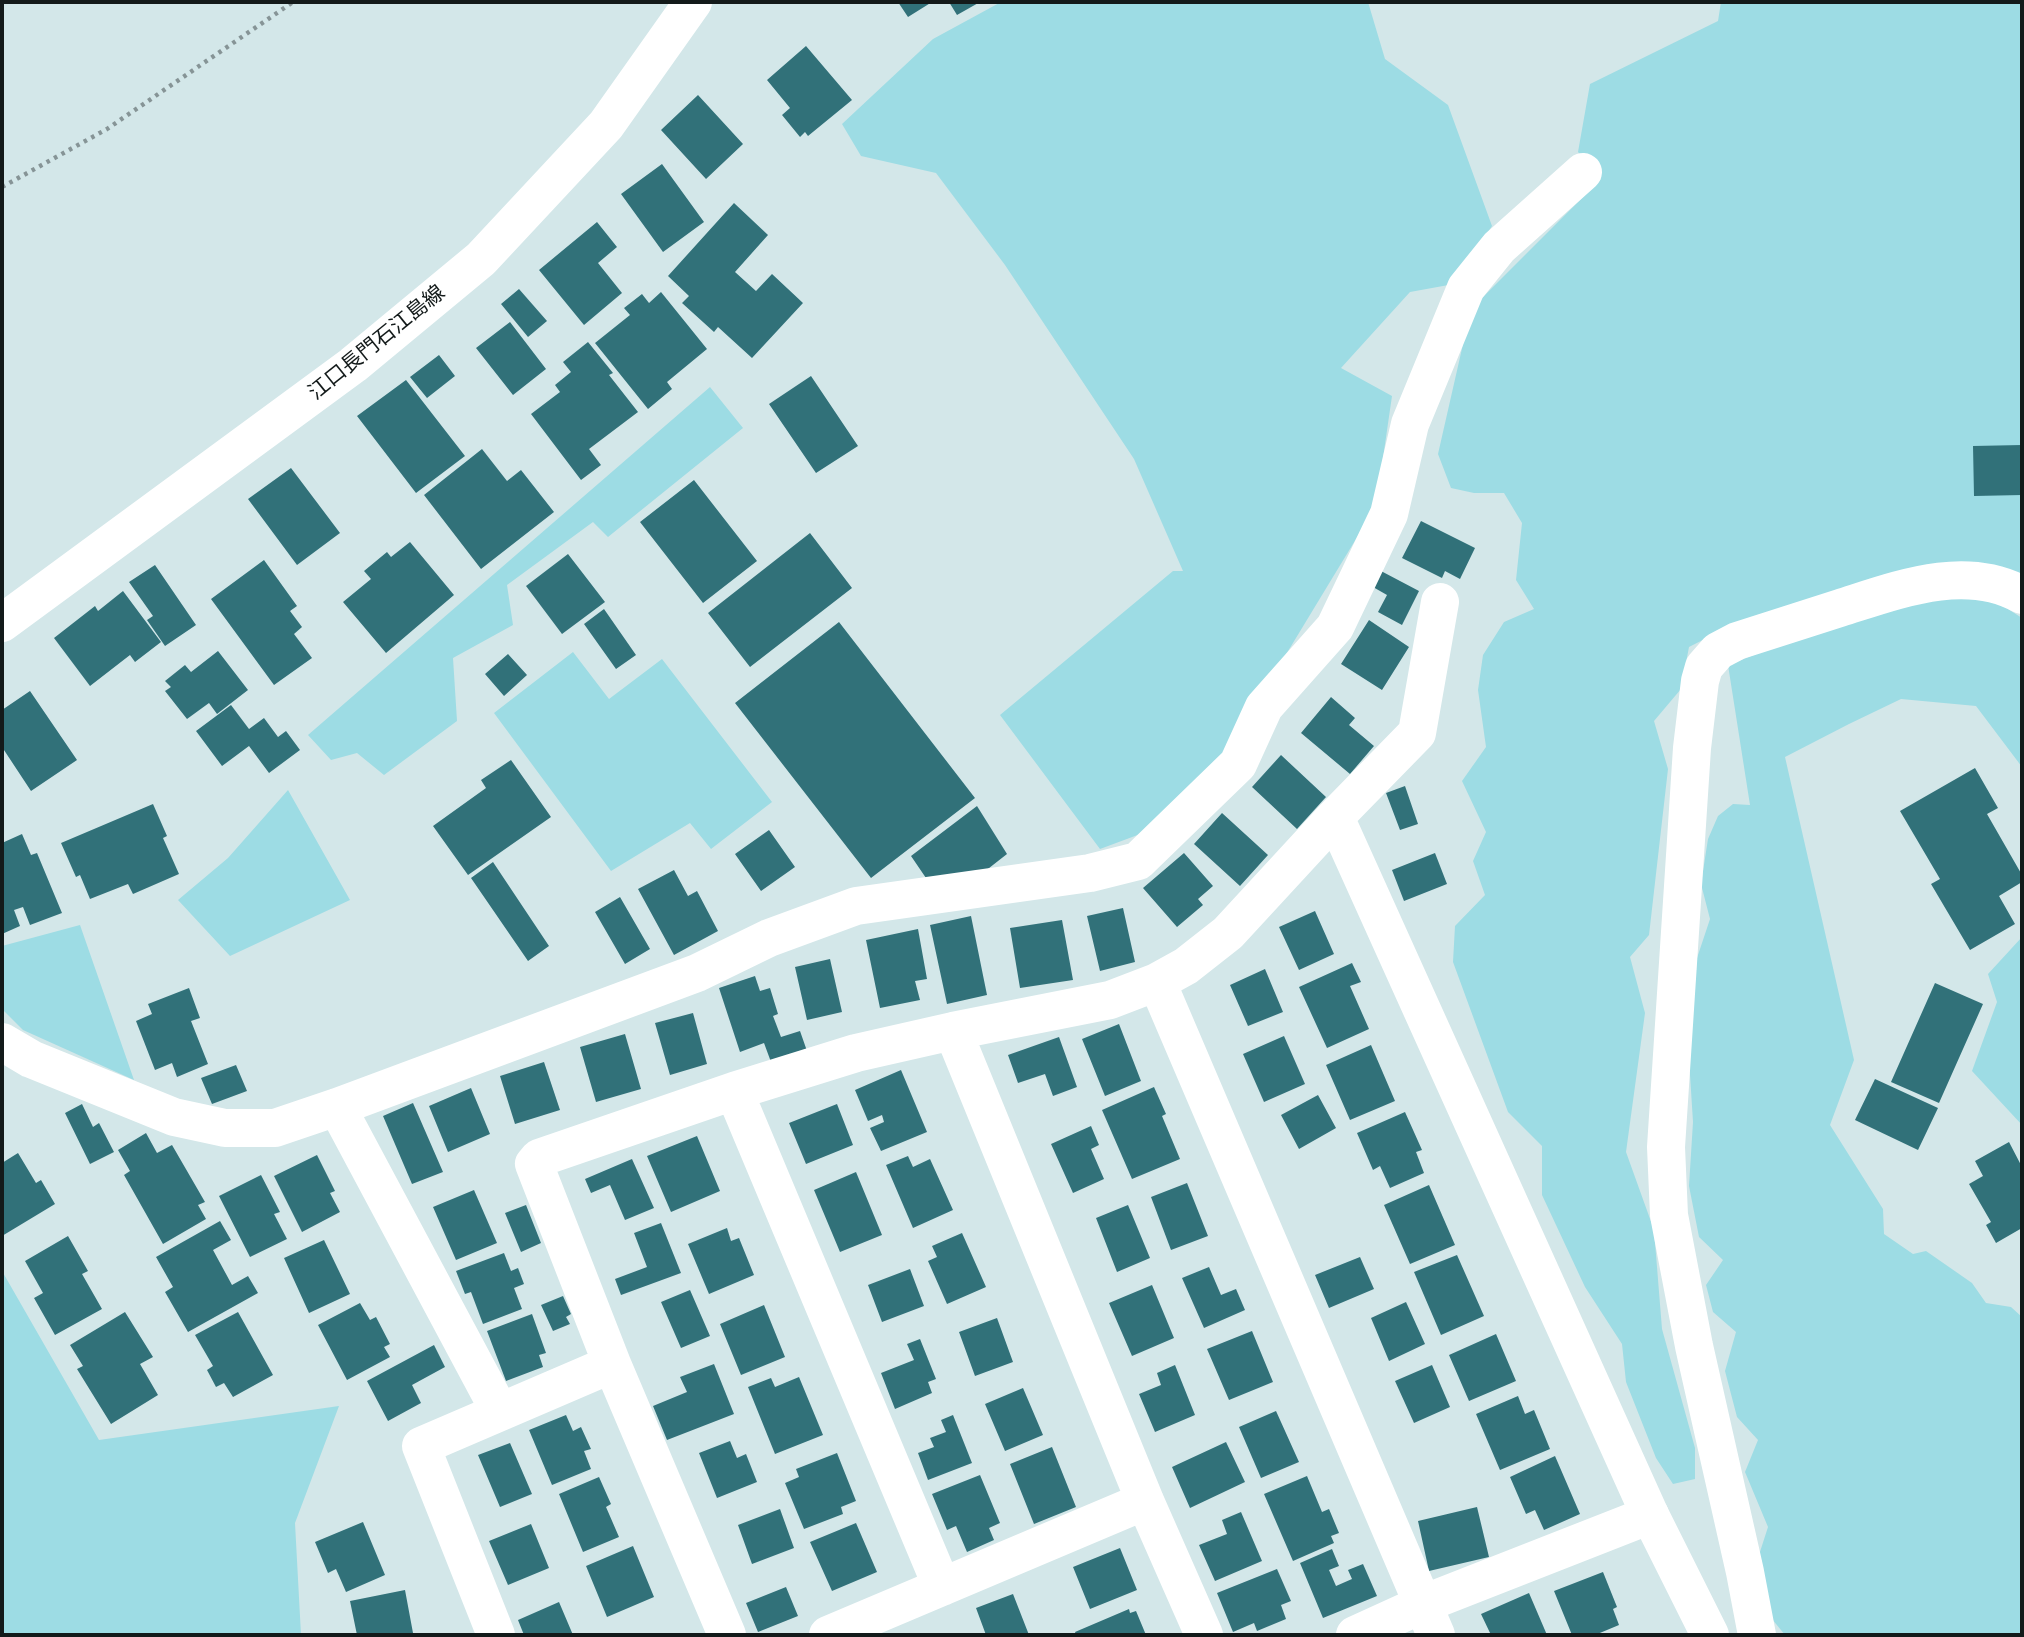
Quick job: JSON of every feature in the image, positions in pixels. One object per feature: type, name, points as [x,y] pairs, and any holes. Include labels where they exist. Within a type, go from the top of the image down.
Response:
[{"type":"street","name":"江口長門石江島線","points":[[2,623],[353,365],[481,259],[606,125],[693,2]]},
{"type":"street","points":[[2,1042],[31,1059],[174,1117],[225,1128],[275,1128],[698,972],[769,938],[856,906],[1090,873],[1138,861],[1238,764],[1264,708],[1335,627],[1389,514],[1409,424],[1466,288],[1499,247],[1583,172]]},
{"type":"street","points":[[1757,1635],[1694,1346],[1669,1216],[1666,1147],[1692,748],[1700,681],[1704,667],[1718,651],[1737,641],[1906,587],[1953,580],[1985,580],[2022,594]]},
{"type":"street","points":[[727,1635],[612,1364],[534,1164],[539,1158],[734,1091],[856,1053],[1110,1000],[1157,982],[1186,966],[1228,933],[1417,733],[1440,602]]},
{"type":"street","points":[[1335,817],[1650,1515],[1710,1635]]},
{"type":"street","points":[[1157,982],[1430,1620]]},
{"type":"street","points":[[953,1031],[1145,1502],[1204,1635]]},
{"type":"street","points":[[734,1091],[942,1587]]},
{"type":"street","points":[[337,1107],[500,1412]]},
{"type":"street","points":[[496,1635],[421,1446],[612,1364]]},
{"type":"street","points":[[828,1635],[1145,1502]]},
{"type":"street","points":[[1355,1635],[1430,1620],[1650,1515]]},
{"type":"path","points":[[2,187],[107,129],[293,2]]},
{"type":"shaded area","points":[[1001,2],[1368,2],[1385,59],[1448,105],[1492,226],[1454,284],[1410,292],[1341,368],[1392,396],[1376,506],[1222,760],[1151,830],[1100,849],[1000,715],[1173,571],[1183,571],[1134,459],[1005,265],[936,173],[861,156],[842,124],[933,39]]},
{"type":"shaded area","points":[[1721,2],[2022,2],[2022,576],[1736,623],[1689,647],[1681,689],[1654,721],[1668,769],[1649,935],[1630,957],[1645,1013],[1626,1152],[1654,1230],[1662,1329],[1695,1448],[1695,1479],[1673,1484],[1656,1458],[1626,1382],[1622,1344],[1585,1287],[1542,1195],[1542,1146],[1508,1112],[1453,962],[1455,926],[1485,895],[1473,861],[1486,832],[1462,781],[1486,747],[1478,690],[1483,655],[1504,622],[1534,609],[1516,580],[1522,523],[1504,493],[1474,493],[1451,488],[1438,454],[1471,309],[1601,179],[1578,152],[1590,84],[1718,21]]},
{"type":"shaded area","points":[[710,387],[743,428],[608,537],[593,522],[507,585],[513,625],[453,658],[457,721],[384,775],[357,753],[331,760],[308,735]]},
{"type":"shaded area","points":[[1989,597],[2022,618],[2022,767],[1976,706],[1901,699],[1785,757],[1854,1060],[1830,1125],[1883,1209],[1884,1234],[1913,1254],[1926,1251],[1972,1283],[1986,1303],[2011,1307],[2022,1317],[2022,1635],[1785,1635],[1772,1619],[1758,1558],[1768,1527],[1745,1472],[1758,1440],[1737,1417],[1725,1371],[1736,1332],[1713,1312],[1706,1285],[1723,1260],[1699,1237],[1689,1186],[1693,1122],[1689,1059],[1697,958],[1710,919],[1701,884],[1708,839],[1718,816],[1733,804],[1750,805],[1728,665],[1891,602]]},
{"type":"shaded area","points":[[573,652],[609,699],[662,659],[772,802],[711,849],[690,823],[611,871],[494,713]]},
{"type":"shaded area","points":[[288,790],[350,900],[230,956],[178,900],[228,858]]},
{"type":"shaded area","points":[[80,925],[134,1080],[23,1030],[2,1009],[2,946]]},
{"type":"shaded area","points":[[2022,937],[2022,1125],[1972,1071],[1997,1002],[1988,974]]},
{"type":"shaded area","points":[[2,1271],[99,1440],[339,1406],[295,1523],[301,1635],[2,1635]]},
{"type":"building","points":[[898,2],[932,2],[908,17]]},
{"type":"building","points":[[949,2],[980,2],[957,15]]},
{"type":"building","points":[[806,46],[852,100],[808,136],[805,132],[800,137],[782,115],[790,108],[767,80]]},
{"type":"building","points":[[698,95],[743,144],[706,179],[661,130]]},
{"type":"building","points":[[662,164],[704,222],[663,252],[621,194]]},
{"type":"building","points":[[734,203],[768,235],[735,272],[756,291],[772,274],[803,303],[752,358],[718,327],[714,332],[682,303],[689,296],[668,276]]},
{"type":"building","points":[[597,222],[617,247],[598,263],[622,293],[584,325],[539,270]]},
{"type":"building","points":[[519,289],[547,321],[528,337],[501,304]]},
{"type":"building","points":[[661,292],[707,349],[667,382],[672,389],[648,409],[595,343],[630,315],[624,308],[642,294],[649,303]]},
{"type":"building","points":[[510,322],[546,369],[513,395],[476,348]]},
{"type":"building","points":[[588,342],[613,373],[609,375],[638,412],[589,449],[601,465],[581,480],[531,414],[560,392],[555,385],[571,372],[563,362]]},
{"type":"building","points":[[439,355],[455,376],[427,398],[410,377]]},
{"type":"building","points":[[811,376],[858,446],[816,473],[769,404]]},
{"type":"building","points":[[406,380],[465,456],[416,493],[357,416]]},
{"type":"building","points":[[2022,445],[2022,495],[1974,496],[1973,446]]},
{"type":"building","points":[[482,449],[507,481],[521,470],[554,512],[481,569],[424,495]]},
{"type":"building","points":[[291,468],[340,533],[297,565],[248,499]]},
{"type":"building","points":[[694,480],[757,561],[703,603],[640,522]]},
{"type":"building","points":[[1421,521],[1475,548],[1460,579],[1445,571],[1442,578],[1402,558]]},
{"type":"building","points":[[810,533],[852,588],[750,667],[708,613]]},
{"type":"building","points":[[410,542],[454,595],[386,653],[343,602],[371,579],[364,571],[387,552],[391,557]]},
{"type":"building","points":[[568,554],[605,602],[562,634],[526,586]]},
{"type":"building","points":[[264,560],[297,606],[290,611],[302,627],[294,634],[312,658],[274,685],[211,599]]},
{"type":"building","points":[[155,565],[196,625],[165,646],[147,620],[153,616],[129,582]]},
{"type":"building","points":[[1381,571],[1419,591],[1402,625],[1378,612],[1387,595],[1373,587]]},
{"type":"building","points":[[123,591],[161,642],[135,662],[130,655],[90,686],[54,638],[95,606],[98,611]]},
{"type":"building","points":[[604,609],[636,655],[616,669],[584,624]]},
{"type":"building","points":[[1369,620],[1409,647],[1382,690],[1341,664]]},
{"type":"building","points":[[839,622],[975,798],[871,878],[735,703]]},
{"type":"building","points":[[218,651],[248,690],[217,714],[209,703],[187,719],[165,691],[171,687],[165,681],[185,665],[191,672]]},
{"type":"building","points":[[508,654],[527,675],[504,696],[485,674]]},
{"type":"building","points":[[30,691],[77,760],[31,791],[2,747],[2,710]]},
{"type":"building","points":[[1331,697],[1355,718],[1349,725],[1374,746],[1350,774],[1301,733]]},
{"type":"building","points":[[231,705],[249,729],[264,718],[278,737],[286,731],[300,750],[269,773],[249,746],[222,766],[196,731]]},
{"type":"building","points":[[1281,755],[1326,797],[1297,829],[1252,787]]},
{"type":"building","points":[[511,760],[551,817],[468,875],[433,826],[486,788],[481,780]]},
{"type":"building","points":[[1975,768],[1998,808],[1987,814],[2022,875],[2022,882],[1999,896],[2015,924],[1970,950],[1931,884],[1940,879],[1900,811]]},
{"type":"building","points":[[1405,786],[1418,824],[1400,830],[1386,793]]},
{"type":"building","points":[[153,804],[167,836],[163,838],[179,874],[133,894],[128,884],[90,899],[80,875],[76,877],[61,843]]},
{"type":"building","points":[[977,806],[1007,854],[984,872],[926,878],[911,856]]},
{"type":"building","points":[[1222,813],[1268,855],[1240,886],[1194,844]]},
{"type":"building","points":[[769,830],[795,867],[761,891],[735,854]]},
{"type":"building","points":[[22,834],[31,855],[37,853],[62,913],[30,925],[23,907],[14,910],[20,926],[2,934],[2,843]]},
{"type":"building","points":[[1184,853],[1213,886],[1198,899],[1203,905],[1177,927],[1143,888]]},
{"type":"building","points":[[1435,853],[1447,884],[1404,901],[1392,870]]},
{"type":"building","points":[[493,862],[549,946],[528,961],[471,878]]},
{"type":"building","points":[[674,870],[688,896],[697,891],[718,931],[674,955],[638,889]]},
{"type":"building","points":[[620,897],[650,949],[625,964],[595,912]]},
{"type":"building","points":[[1123,908],[1135,962],[1100,971],[1087,916]]},
{"type":"building","points":[[1315,911],[1334,954],[1299,970],[1279,927]]},
{"type":"building","points":[[971,916],[987,995],[947,1004],[930,925]]},
{"type":"building","points":[[1062,920],[1073,980],[1020,988],[1010,928]]},
{"type":"building","points":[[918,929],[927,979],[915,981],[920,1000],[880,1008],[866,940]]},
{"type":"building","points":[[830,959],[842,1012],[807,1020],[795,967]]},
{"type":"building","points":[[1352,963],[1361,982],[1350,986],[1369,1029],[1327,1048],[1299,987]]},
{"type":"building","points":[[1265,969],[1283,1012],[1248,1026],[1230,985]]},
{"type":"building","points":[[755,976],[760,991],[770,988],[778,1014],[773,1016],[781,1037],[800,1031],[807,1051],[771,1062],[764,1043],[740,1052],[719,988]]},
{"type":"building","points":[[1935,983],[1983,1004],[1939,1103],[1891,1082]]},
{"type":"building","points":[[189,988],[200,1018],[191,1021],[208,1064],[177,1077],[172,1063],[155,1070],[136,1021],[152,1014],[148,1004]]},
{"type":"building","points":[[693,1013],[707,1064],[670,1075],[655,1023]]},
{"type":"building","points":[[1119,1024],[1141,1081],[1105,1096],[1082,1039]]},
{"type":"building","points":[[625,1034],[641,1089],[596,1102],[580,1047]]},
{"type":"building","points":[[1284,1036],[1305,1084],[1264,1102],[1243,1054]]},
{"type":"building","points":[[1059,1037],[1077,1087],[1053,1096],[1045,1074],[1018,1083],[1008,1055]]},
{"type":"building","points":[[1371,1045],[1395,1101],[1350,1120],[1326,1065]]},
{"type":"building","points":[[544,1062],[560,1110],[515,1124],[500,1076]]},
{"type":"building","points":[[236,1065],[247,1091],[212,1104],[201,1078]]},
{"type":"building","points":[[901,1070],[927,1132],[881,1151],[870,1128],[884,1122],[882,1115],[868,1121],[855,1090]]},
{"type":"building","points":[[1875,1079],[1938,1108],[1918,1150],[1855,1120]]},
{"type":"building","points":[[1154,1087],[1166,1114],[1162,1116],[1180,1159],[1132,1179],[1102,1110]]},
{"type":"building","points":[[471,1088],[490,1134],[448,1152],[429,1106]]},
{"type":"building","points":[[1318,1095],[1336,1128],[1299,1149],[1281,1115]]},
{"type":"building","points":[[413,1103],[443,1172],[412,1184],[383,1116]]},
{"type":"building","points":[[82,1104],[93,1127],[99,1123],[114,1152],[90,1164],[65,1113]]},
{"type":"building","points":[[837,1104],[853,1145],[806,1164],[789,1123]]},
{"type":"building","points":[[1405,1112],[1422,1150],[1416,1152],[1424,1173],[1390,1188],[1380,1166],[1373,1170],[1357,1133]]},
{"type":"building","points":[[1091,1126],[1099,1145],[1091,1149],[1104,1179],[1073,1193],[1051,1144]]},
{"type":"building","points":[[146,1133],[157,1153],[172,1145],[205,1202],[198,1205],[206,1219],[163,1244],[124,1175],[130,1171],[118,1150]]},
{"type":"building","points":[[697,1136],[720,1191],[671,1212],[647,1156]]},
{"type":"building","points":[[2009,1142],[2022,1167],[2022,1228],[1996,1243],[1986,1225],[1991,1222],[1969,1184],[1983,1176],[1975,1161]]},
{"type":"building","points":[[18,1153],[36,1183],[41,1180],[55,1204],[2,1236],[2,1163]]},
{"type":"building","points":[[317,1155],[335,1191],[330,1193],[340,1212],[302,1232],[274,1176]]},
{"type":"building","points":[[908,1156],[913,1167],[930,1159],[953,1210],[913,1228],[886,1165]]},
{"type":"building","points":[[632,1159],[654,1208],[625,1220],[610,1185],[591,1193],[585,1179]]},
{"type":"building","points":[[856,1172],[882,1235],[840,1252],[814,1190]]},
{"type":"building","points":[[261,1175],[280,1212],[274,1214],[287,1239],[250,1257],[219,1196]]},
{"type":"building","points":[[1187,1183],[1208,1236],[1171,1250],[1151,1197]]},
{"type":"building","points":[[1429,1185],[1455,1245],[1410,1264],[1384,1205]]},
{"type":"building","points":[[474,1190],[497,1243],[456,1260],[433,1207]]},
{"type":"building","points":[[526,1205],[541,1243],[521,1252],[505,1213]]},
{"type":"building","points":[[1128,1205],[1150,1258],[1117,1272],[1096,1218]]},
{"type":"building","points":[[220,1221],[231,1240],[213,1250],[232,1285],[248,1276],[258,1293],[188,1332],[165,1292],[173,1287],[156,1257]]},
{"type":"building","points":[[661,1223],[681,1273],[621,1295],[615,1279],[647,1267],[634,1233]]},
{"type":"building","points":[[727,1228],[731,1241],[739,1238],[754,1275],[709,1294],[688,1244]]},
{"type":"building","points":[[962,1233],[986,1287],[947,1304],[928,1261],[937,1257],[932,1246]]},
{"type":"building","points":[[68,1236],[88,1271],[82,1274],[102,1309],[55,1335],[34,1298],[43,1293],[25,1261]]},
{"type":"building","points":[[324,1240],[350,1294],[309,1313],[284,1258]]},
{"type":"building","points":[[504,1253],[511,1271],[518,1268],[524,1284],[514,1288],[522,1309],[483,1324],[471,1292],[465,1294],[456,1271]]},
{"type":"building","points":[[1457,1255],[1484,1316],[1441,1335],[1414,1272]]},
{"type":"building","points":[[1360,1257],[1374,1289],[1329,1308],[1315,1275]]},
{"type":"building","points":[[1209,1267],[1221,1295],[1236,1289],[1245,1310],[1204,1328],[1182,1278]]},
{"type":"building","points":[[910,1269],[924,1306],[882,1322],[868,1285]]},
{"type":"building","points":[[1152,1285],[1174,1338],[1132,1356],[1109,1303]]},
{"type":"building","points":[[690,1290],[710,1336],[681,1348],[661,1302]]},
{"type":"building","points":[[563,1296],[571,1314],[566,1317],[570,1324],[553,1331],[541,1305]]},
{"type":"building","points":[[1406,1302],[1425,1344],[1389,1361],[1371,1318]]},
{"type":"building","points":[[360,1303],[370,1320],[376,1317],[390,1344],[384,1347],[390,1357],[347,1380],[318,1325]]},
{"type":"building","points":[[764,1305],[785,1357],[741,1375],[720,1324]]},
{"type":"building","points":[[125,1312],[153,1357],[140,1364],[158,1395],[111,1424],[77,1369],[83,1366],[70,1345]]},
{"type":"building","points":[[238,1312],[273,1375],[233,1397],[224,1383],[216,1387],[207,1370],[213,1366],[195,1335]]},
{"type":"building","points":[[532,1314],[546,1353],[539,1355],[543,1367],[506,1381],[487,1331]]},
{"type":"building","points":[[997,1318],[1013,1362],[975,1376],[959,1332]]},
{"type":"building","points":[[1252,1331],[1273,1382],[1229,1400],[1207,1349]]},
{"type":"building","points":[[1496,1334],[1516,1381],[1469,1401],[1449,1355]]},
{"type":"building","points":[[920,1339],[936,1379],[928,1382],[932,1393],[895,1409],[881,1373],[914,1360],[907,1344]]},
{"type":"building","points":[[434,1345],[445,1367],[412,1385],[421,1403],[388,1421],[367,1381]]},
{"type":"building","points":[[714,1364],[734,1414],[667,1440],[653,1406],[687,1392],[680,1377]]},
{"type":"building","points":[[1175,1365],[1195,1415],[1155,1432],[1139,1394],[1161,1385],[1157,1373]]},
{"type":"building","points":[[1432,1365],[1450,1407],[1414,1423],[1395,1381]]},
{"type":"building","points":[[799,1377],[823,1435],[775,1454],[748,1387],[771,1378],[775,1387]]},
{"type":"building","points":[[1023,1388],[1043,1435],[1005,1451],[985,1404]]},
{"type":"building","points":[[1518,1396],[1525,1414],[1534,1410],[1550,1449],[1500,1470],[1476,1414]]},
{"type":"building","points":[[1276,1411],[1299,1462],[1261,1478],[1239,1427]]},
{"type":"building","points":[[566,1415],[573,1431],[581,1427],[591,1449],[584,1451],[591,1469],[552,1485],[529,1430]]},
{"type":"building","points":[[953,1415],[972,1463],[928,1480],[918,1453],[934,1447],[930,1438],[946,1432],[941,1420]]},
{"type":"building","points":[[730,1441],[737,1458],[746,1454],[757,1482],[717,1498],[699,1453]]},
{"type":"building","points":[[1226,1442],[1245,1482],[1190,1508],[1172,1467]]},
{"type":"building","points":[[510,1443],[532,1494],[500,1507],[478,1455]]},
{"type":"building","points":[[1052,1447],[1076,1507],[1034,1524],[1010,1464]]},
{"type":"building","points":[[837,1453],[856,1501],[841,1507],[843,1514],[804,1529],[785,1483],[799,1477],[796,1469]]},
{"type":"building","points":[[1555,1456],[1580,1514],[1544,1530],[1535,1510],[1526,1514],[1510,1477]]},
{"type":"building","points":[[980,1475],[1000,1523],[989,1528],[994,1540],[967,1552],[956,1526],[947,1530],[932,1494]]},
{"type":"building","points":[[1307,1476],[1322,1512],[1329,1509],[1339,1533],[1331,1536],[1334,1543],[1293,1561],[1264,1494]]},
{"type":"building","points":[[599,1477],[611,1504],[606,1507],[619,1537],[583,1552],[559,1494]]},
{"type":"building","points":[[1477,1507],[1489,1557],[1429,1571],[1418,1521]]},
{"type":"building","points":[[780,1509],[794,1548],[752,1564],[738,1525]]},
{"type":"building","points":[[1241,1512],[1262,1561],[1215,1581],[1199,1545],[1227,1534],[1222,1520]]},
{"type":"building","points":[[363,1522],[385,1575],[346,1592],[336,1569],[328,1573],[315,1542]]},
{"type":"building","points":[[856,1523],[877,1572],[832,1591],[810,1542]]},
{"type":"building","points":[[531,1524],[549,1568],[508,1585],[489,1541]]},
{"type":"building","points":[[633,1546],[654,1597],[607,1617],[586,1566]]},
{"type":"building","points":[[1120,1548],[1137,1590],[1090,1609],[1073,1567]]},
{"type":"building","points":[[1332,1549],[1339,1566],[1329,1570],[1336,1586],[1352,1579],[1348,1570],[1363,1564],[1377,1596],[1323,1618],[1300,1563]]},
{"type":"building","points":[[1277,1569],[1291,1601],[1281,1605],[1286,1619],[1257,1631],[1254,1623],[1233,1632],[1217,1593]]},
{"type":"building","points":[[1603,1572],[1617,1607],[1613,1609],[1619,1625],[1595,1635],[1572,1635],[1554,1591]]},
{"type":"building","points":[[786,1587],[798,1616],[758,1632],[746,1603]]},
{"type":"building","points":[[405,1590],[413,1633],[357,1635],[350,1601]]},
{"type":"building","points":[[1529,1593],[1547,1635],[1491,1635],[1481,1614]]},
{"type":"building","points":[[1013,1594],[1029,1635],[986,1635],[976,1608]]},
{"type":"building","points":[[559,1602],[573,1635],[524,1635],[518,1620]]},
{"type":"building","points":[[1129,1609],[1130,1613],[1136,1611],[1146,1635],[1076,1635],[1075,1632]]}]
